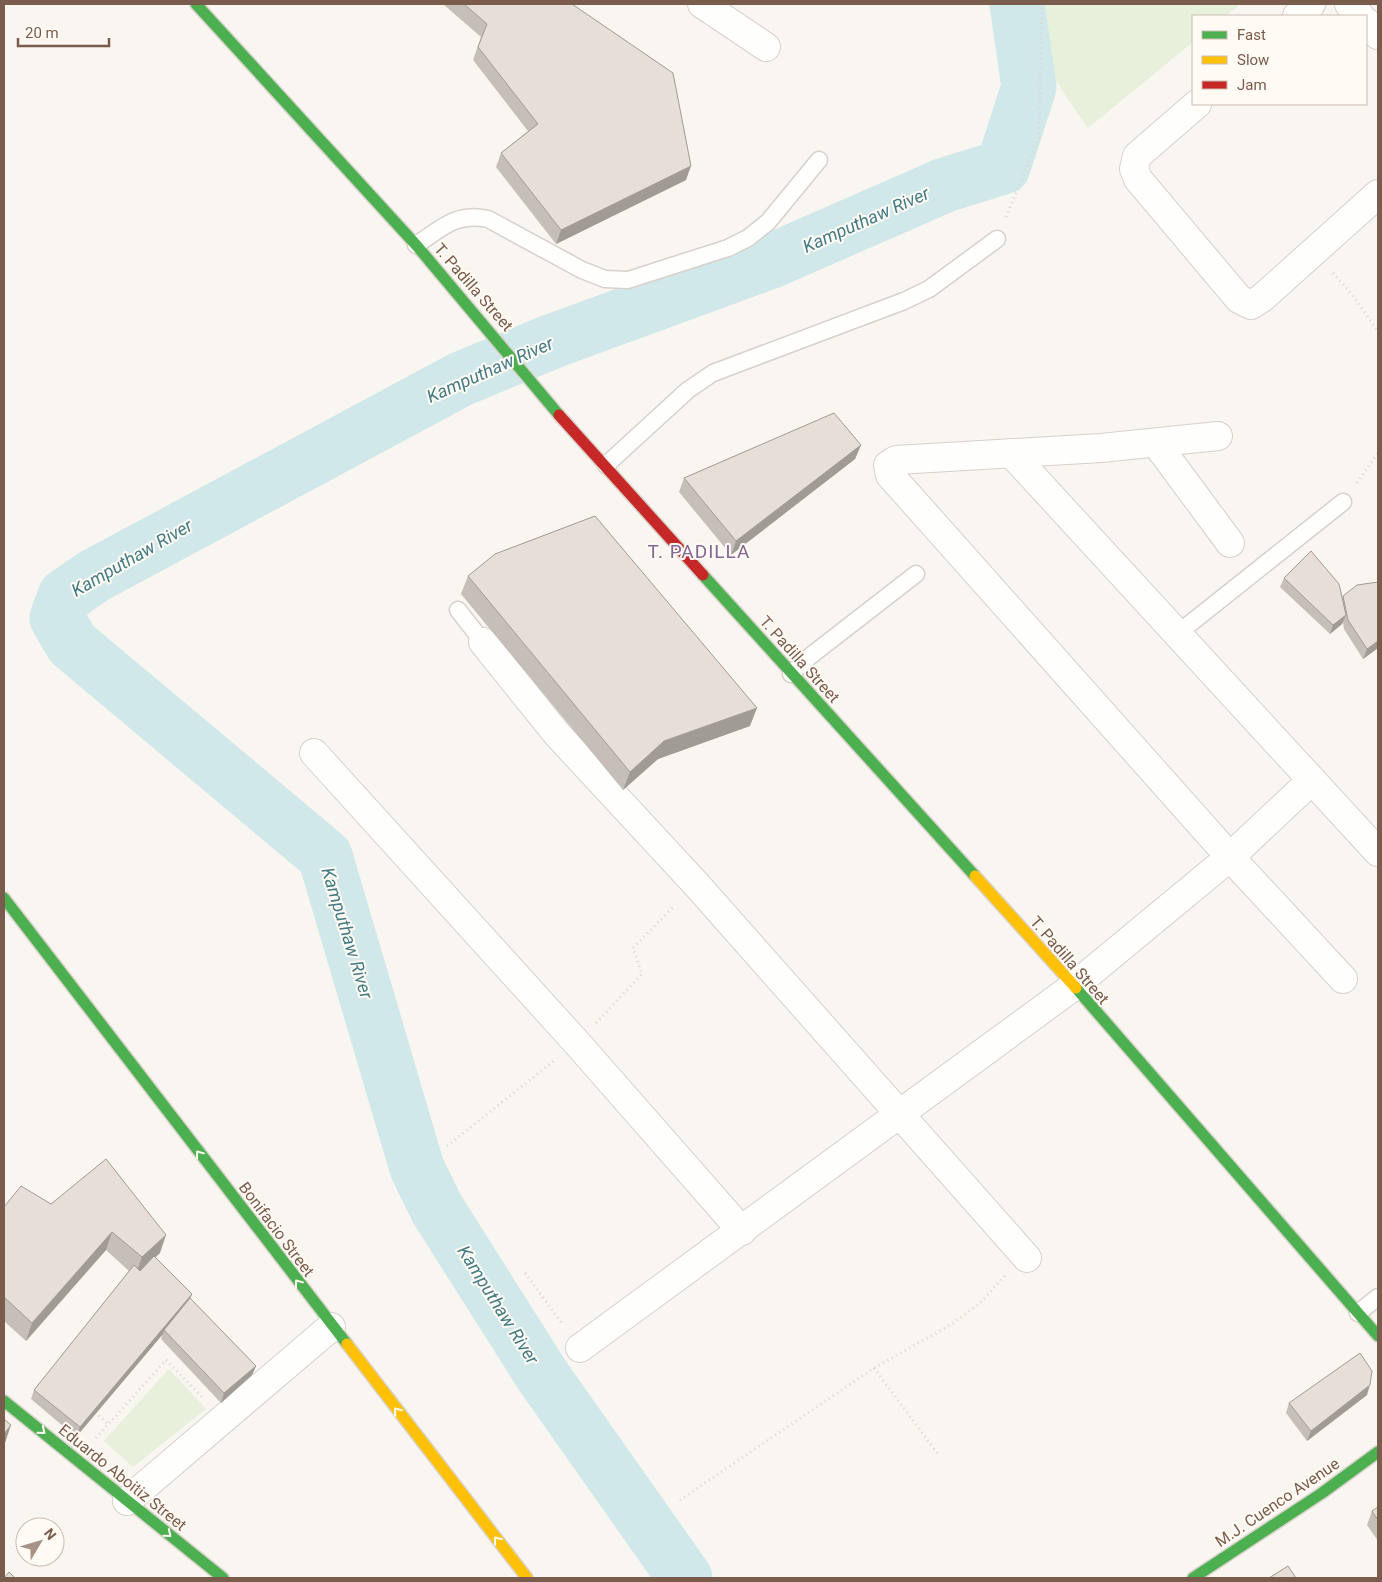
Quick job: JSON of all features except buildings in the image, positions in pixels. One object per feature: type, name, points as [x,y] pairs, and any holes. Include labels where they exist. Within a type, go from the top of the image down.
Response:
[{"type":"street","name":"T. Padilla Street","points":[[196,4],[243,58],[416,245],[502,344],[533,384],[791,674],[1074,986],[1378,1336]]},
{"type":"street","points":[[702,4],[766,47]]},
{"type":"street","points":[[1298,15],[1311,4]]},
{"type":"street","points":[[1367,22],[1378,35]]},
{"type":"street","points":[[1196,105],[1137,156],[1134,169],[1138,179],[1240,299],[1251,305],[1262,298],[1378,194]]},
{"type":"street","points":[[1218,436],[1156,443],[896,460],[888,465],[890,476],[1230,857],[1342,978]]},
{"type":"street","points":[[1156,443],[1230,543]]},
{"type":"street","points":[[1011,453],[1378,850]]},
{"type":"street","points":[[483,642],[557,734],[703,891],[1026,1258]]},
{"type":"street","points":[[314,752],[571,1036],[742,1231]]},
{"type":"street","points":[[580,1348],[1074,986],[1230,857],[1312,780]]},
{"type":"street","name":"Bonifacio Street","points":[[4,898],[332,1327],[527,1578]]},
{"type":"street","points":[[127,1501],[332,1327]]},
{"type":"street","name":"Eduardo Aboitiz Street","points":[[4,1401],[223,1578]]},
{"type":"street","name":"M.J. Cuenco Avenue","points":[[1193,1578],[1322,1493],[1378,1452]]},
{"type":"lane","points":[[416,245],[452,221],[471,215],[488,219],[582,270],[605,279],[628,280],[728,248],[748,238],[768,222],[819,160]]},
{"type":"lane","points":[[606,465],[688,390],[713,373],[904,301],[937,284],[998,239]]},
{"type":"lane","points":[[1177,634],[1342,502]]},
{"type":"lane","points":[[791,674],[809,657],[916,574]]},
{"type":"lane","points":[[458,610],[483,642]]},
{"type":"lane","points":[[1358,1313],[1378,1297]]},
{"type":"path","points":[[998,239],[1039,138],[1042,4]]},
{"type":"path","points":[[1314,252],[1356,298],[1378,332]]},
{"type":"path","points":[[1342,502],[1378,453]]},
{"type":"path","points":[[680,1500],[874,1368],[952,1324],[980,1303],[1001,1280],[1026,1258]]},
{"type":"path","points":[[525,1273],[580,1348]]},
{"type":"path","points":[[102,1444],[96,1438],[166,1360],[205,1401]]},
{"type":"path","points":[[874,1368],[938,1454]]},
{"type":"path","points":[[95,1412],[108,1424]]},
{"type":"green space","points":[[1028,4],[1241,4],[1226,15],[1192,15],[1192,43],[1088,128],[1049,69],[1041,54],[1030,21]]},
{"type":"green space","points":[[169,1369],[206,1409],[133,1467],[104,1441]]},
{"type":"waterway","name":"Kamputhaw River","points":[[685,1578],[542,1375],[437,1209],[417,1168],[325,856],[72,644],[57,618],[65,596],[94,576],[461,379],[553,341],[769,262],[945,185],[1003,167],[1029,87],[1017,4]]},
{"type":"traffic: fast","points":[[196,4],[417,246],[559,415]]},
{"type":"traffic: fast","points":[[703,575],[975,876]]},
{"type":"traffic: fast","points":[[4,898],[347,1344]]},
{"type":"traffic: fast","points":[[1076,988],[1378,1336]]},
{"type":"traffic: fast","points":[[4,1401],[223,1578]]},
{"type":"traffic: fast","points":[[1193,1578],[1322,1493],[1378,1452]]},
{"type":"traffic: slow","points":[[975,876],[1076,988]]},
{"type":"traffic: slow","points":[[347,1344],[527,1578]]},
{"type":"traffic: jam","points":[[559,415],[703,575]]},
{"type":"district","name":"T. PADILLA","points":[[699,551]]}]
